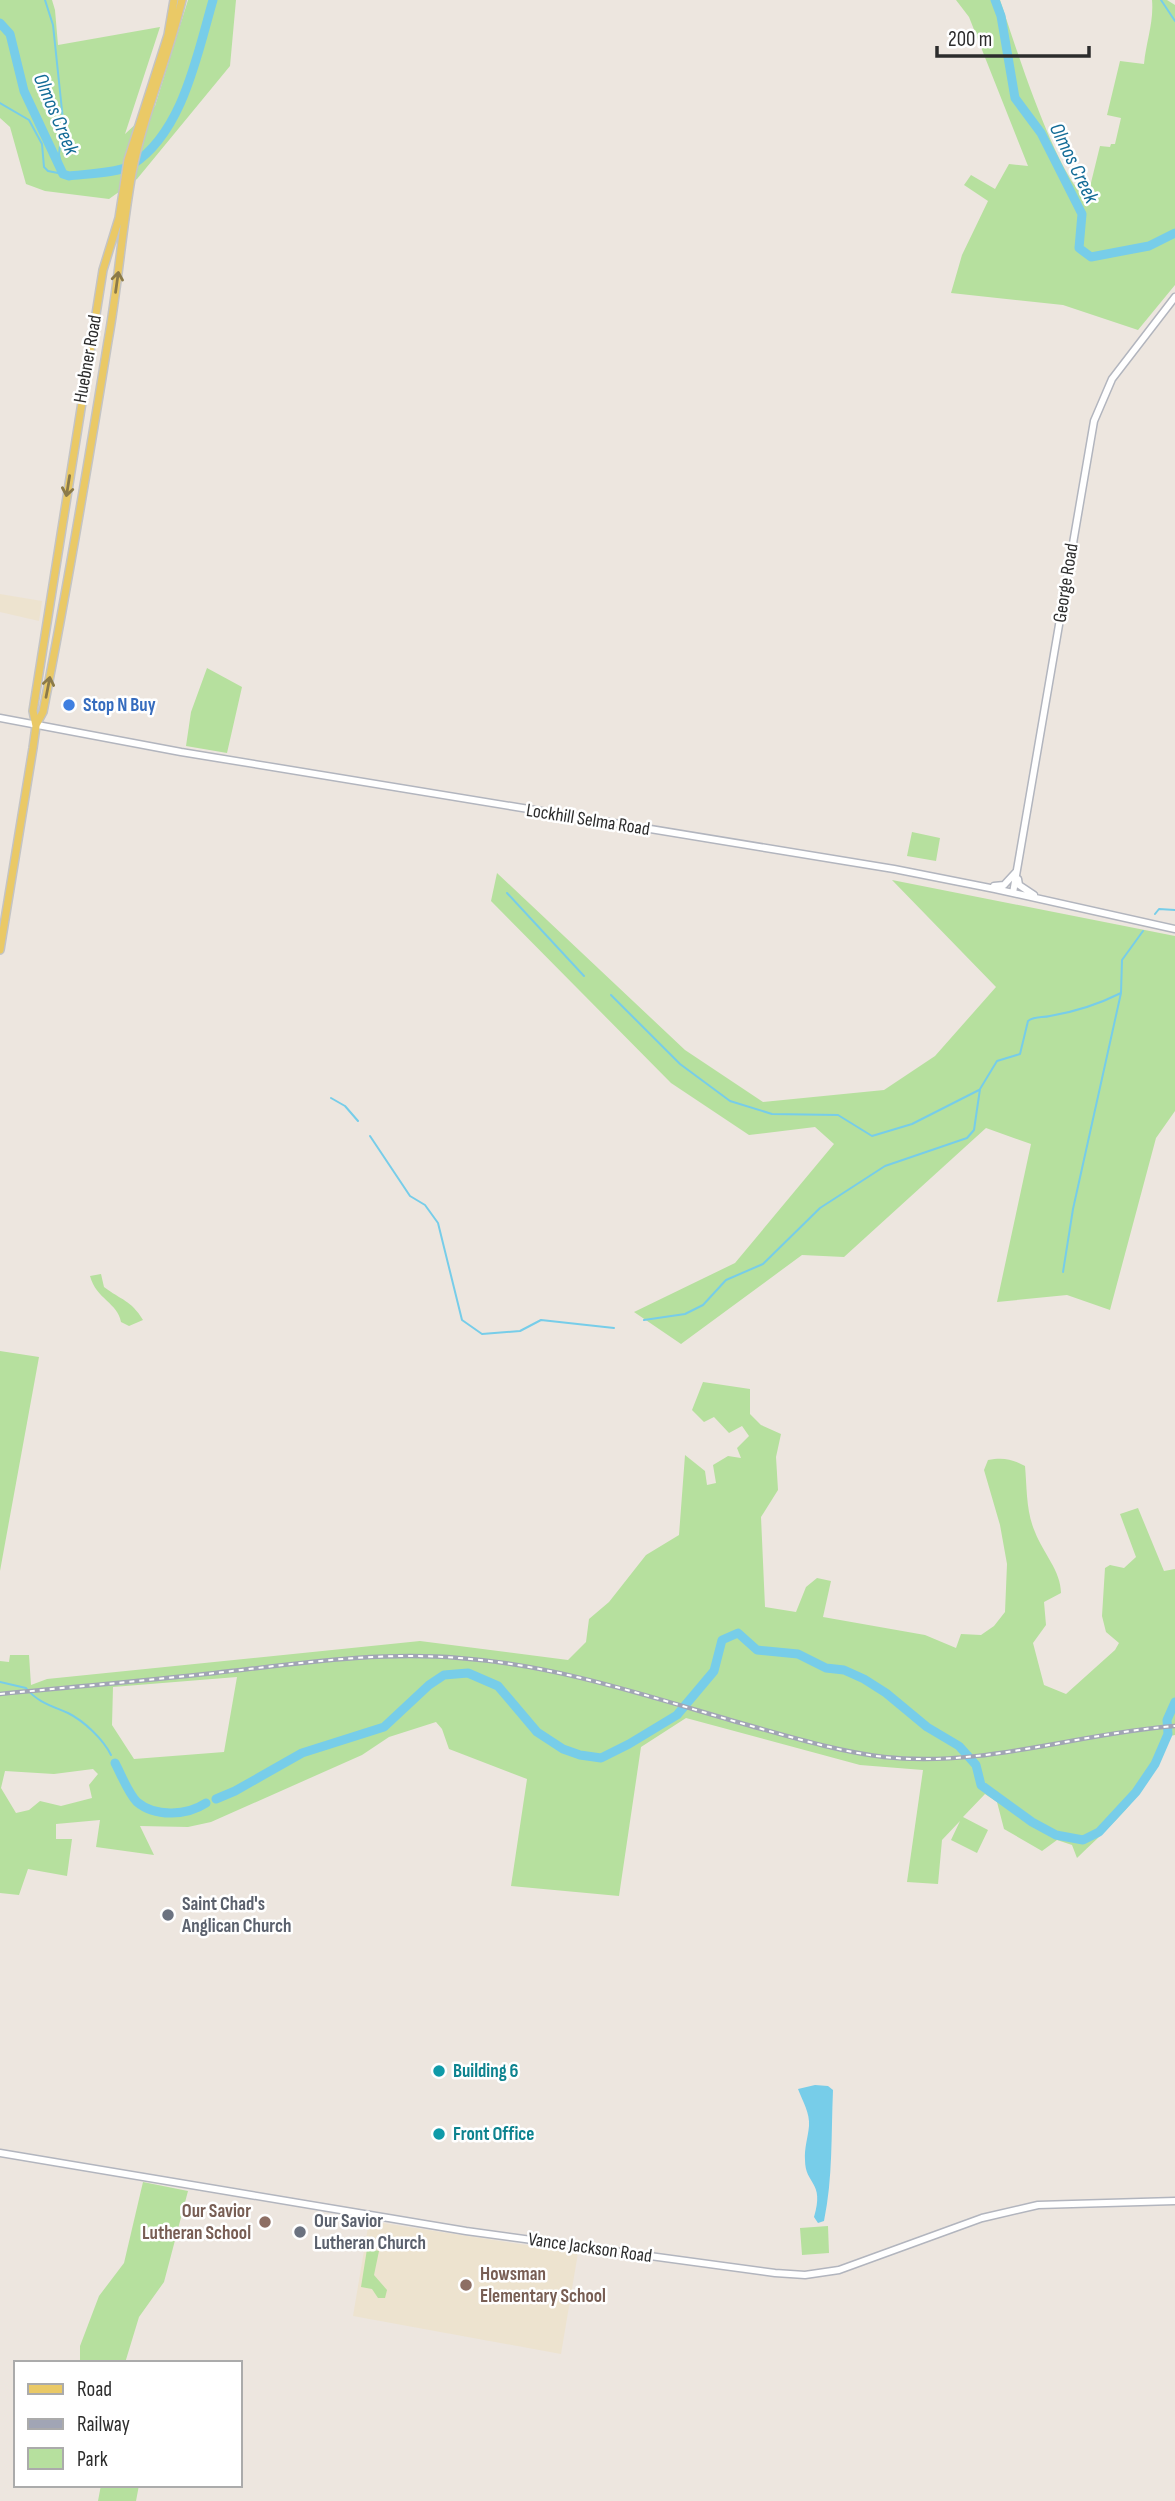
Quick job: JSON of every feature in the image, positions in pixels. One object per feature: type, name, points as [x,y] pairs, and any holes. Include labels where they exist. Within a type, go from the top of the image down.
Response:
[{"type":"main road","name":"Huebner Road","points":[[36,726],[33,711],[103,270],[118,218],[128,160],[168,34],[174,0]]},
{"type":"main road","name":"Huebner Road","points":[[0,950],[18,853],[36,726],[43,712],[61,617],[139,143],[160,82],[182,0]]},
{"type":"main road","name":"George Road","points":[[1013,893],[1094,421],[1116,373],[1175,297]]},
{"type":"main road","points":[[79,419],[93,422]]},
{"type":"main road","name":"Lockhill Selma Road","points":[[0,718],[394,788],[881,867],[1039,898],[1175,929]]},
{"type":"main road","points":[[981,886],[1004,885],[1018,870]]},
{"type":"main road","points":[[1018,870],[1019,884],[1039,898]]},
{"type":"main road","name":"Vance Jackson Road","points":[[0,2153],[466,2231],[805,2275],[853,2266],[982,2218],[1038,2205],[1175,2201]]},
{"type":"shaded area","points":[[0,594],[42,601],[39,621],[0,612]]},
{"type":"shaded area","name":"Howsman Elementary School","points":[[369,2221],[578,2253],[561,2354],[353,2316]]},
{"type":"green space","points":[[0,0],[52,0],[58,45],[160,27],[125,134],[155,106],[188,0],[236,0],[230,66],[137,179],[109,199],[45,191],[26,184],[10,127],[0,118]]},
{"type":"green space","points":[[956,0],[1000,0],[1050,137],[1075,186],[1087,199],[1100,146],[1110,147],[1115,144],[1121,118],[1107,115],[1120,61],[1144,64],[1152,0],[1167,0],[1175,5],[1175,285],[1138,330],[1063,305],[951,293],[962,255],[988,201],[964,185],[971,175],[995,189],[1009,164],[1028,166],[969,17]]},
{"type":"green space","points":[[207,668],[242,687],[227,753],[186,746],[191,712]]},
{"type":"green space","points":[[912,832],[940,838],[936,861],[907,856]]},
{"type":"green space","points":[[497,873],[685,1050],[763,1102],[884,1090],[935,1056],[996,987],[892,880],[1175,936],[1175,1111],[1156,1138],[1110,1310],[1067,1295],[997,1302],[1031,1144],[986,1128],[844,1257],[802,1255],[681,1344],[634,1312],[735,1263],[834,1144],[815,1127],[749,1135],[671,1083],[491,901]]},
{"type":"green space","points":[[101,1274],[104,1287],[130,1304],[143,1320],[129,1326],[121,1322],[116,1310],[93,1284],[90,1276]]},
{"type":"green space","points":[[0,1351],[39,1357],[0,1571]]},
{"type":"green space","points":[[703,1382],[750,1389],[750,1414],[761,1425],[781,1434],[776,1457],[778,1490],[761,1517],[765,1607],[796,1612],[806,1587],[817,1578],[831,1581],[823,1617],[925,1635],[956,1648],[961,1634],[981,1635],[994,1626],[1005,1612],[1007,1564],[1000,1525],[984,1470],[988,1460],[993,1459],[1007,1459],[1025,1466],[1032,1524],[1055,1570],[1061,1593],[1044,1602],[1046,1625],[1033,1643],[1044,1685],[1066,1694],[1115,1650],[1119,1643],[1106,1632],[1102,1616],[1105,1568],[1110,1565],[1124,1568],[1136,1557],[1120,1514],[1138,1508],[1164,1571],[1175,1569],[1175,1735],[1170,1736],[1153,1771],[1137,1795],[1119,1817],[1077,1858],[1072,1845],[1057,1840],[1042,1851],[1004,1829],[997,1802],[985,1794],[963,1817],[988,1830],[977,1853],[951,1840],[960,1821],[942,1840],[938,1884],[907,1882],[923,1770],[860,1765],[686,1718],[641,1747],[619,1896],[511,1886],[527,1779],[449,1749],[442,1729],[436,1722],[389,1737],[362,1755],[211,1822],[188,1827],[140,1826],[154,1855],[96,1847],[100,1820],[56,1824],[56,1839],[72,1839],[67,1876],[28,1869],[19,1895],[0,1893],[0,1661],[9,1662],[10,1655],[29,1655],[31,1685],[47,1679],[420,1641],[568,1660],[586,1642],[589,1619],[609,1602],[646,1555],[679,1535],[685,1455],[705,1471],[707,1485],[716,1483],[713,1465],[728,1456],[741,1458],[737,1448],[749,1436],[742,1426],[729,1433],[714,1417],[704,1422],[692,1410]],"holes":[[[237,1677],[224,1752],[134,1759],[112,1725],[113,1687]],[[93,1769],[98,1774],[89,1785],[92,1798],[61,1806],[40,1801],[29,1810],[16,1813],[1,1788],[5,1771],[54,1774]]]},
{"type":"green space","points":[[143,2182],[188,2191],[164,2282],[139,2317],[126,2361],[80,2361],[80,2346],[99,2296],[124,2263]]},
{"type":"green space","points":[[828,2226],[829,2253],[802,2255],[800,2228]]},
{"type":"green space","points":[[367,2249],[379,2251],[374,2275],[387,2290],[385,2298],[378,2298],[372,2289],[361,2287]]},
{"type":"green space","points":[[101,2487],[139,2487],[136,2501],[98,2501]]},
{"type":"water","points":[[815,2085],[828,2086],[833,2090],[829,2189],[824,2221],[818,2223],[814,2217],[817,2205],[816,2190],[805,2160],[808,2117],[798,2089]]},
{"type":"waterway","points":[[0,103],[29,120],[42,144],[44,167],[48,171],[63,174],[59,154],[63,120],[53,25],[45,0]]},
{"type":"waterway","name":"Olmos Creek","points":[[0,23],[10,34],[24,91],[63,174],[69,176],[102,173],[132,165],[149,151],[164,133],[186,91],[213,0]]},
{"type":"waterway","name":"Olmos Creek","points":[[995,0],[1001,16],[1015,98],[1041,133],[1082,214],[1079,248],[1091,257],[1149,246],[1175,233]]},
{"type":"waterway","points":[[1161,0],[1175,21]]},
{"type":"waterway","points":[[507,893],[584,976]]},
{"type":"waterway","points":[[1155,914],[1159,909],[1175,910]]},
{"type":"waterway","points":[[644,1320],[685,1314],[703,1305],[726,1280],[763,1264],[820,1208],[885,1166],[967,1138],[974,1130],[980,1089],[997,1061],[1020,1054],[1028,1021],[1077,1010],[1121,993],[1122,960],[1143,931]]},
{"type":"waterway","points":[[1063,1272],[1073,1209],[1121,993]]},
{"type":"waterway","points":[[611,995],[680,1064],[730,1101],[772,1114],[838,1115],[872,1136],[912,1124],[979,1090]]},
{"type":"waterway","points":[[331,1098],[345,1106],[358,1121]]},
{"type":"waterway","points":[[370,1136],[410,1196],[425,1205],[438,1223],[462,1320],[482,1334],[520,1331],[541,1320],[614,1328]]},
{"type":"waterway","points":[[216,1799],[302,1753],[384,1727],[429,1685],[444,1675],[468,1673],[498,1686],[537,1732],[563,1749],[601,1758],[677,1715],[714,1671],[722,1640],[738,1633],[757,1650],[798,1654],[826,1668],[844,1670],[864,1679],[886,1693],[927,1727],[959,1746],[976,1765],[981,1785],[1032,1822],[1056,1835],[1083,1840],[1099,1832],[1136,1792],[1155,1764],[1168,1734],[1167,1720],[1175,1702]]},
{"type":"waterway","points":[[0,1682],[26,1688],[40,1700],[74,1716],[98,1737],[111,1755]]},
{"type":"waterway","points":[[115,1763],[137,1802],[153,1811],[181,1812],[206,1803]]},
{"type":"railway","points":[[0,1694],[337,1660],[429,1656],[532,1667],[638,1693],[814,1743],[884,1757],[958,1758],[1175,1726]]},
{"type":"place","name":"Stop N Buy","points":[[69,705]]},
{"type":"place","name":"Saint Chad's Anglican Church","points":[[168,1915]]},
{"type":"place","name":"Building 6","points":[[439,2071]]},
{"type":"place","name":"Front Office","points":[[439,2134]]},
{"type":"place","name":"Our Savior Lutheran School","points":[[265,2222]]},
{"type":"place","name":"Our Savior Lutheran Church","points":[[300,2232]]},
{"type":"place","name":"Howsman Elementary School","points":[[466,2285]]}]
